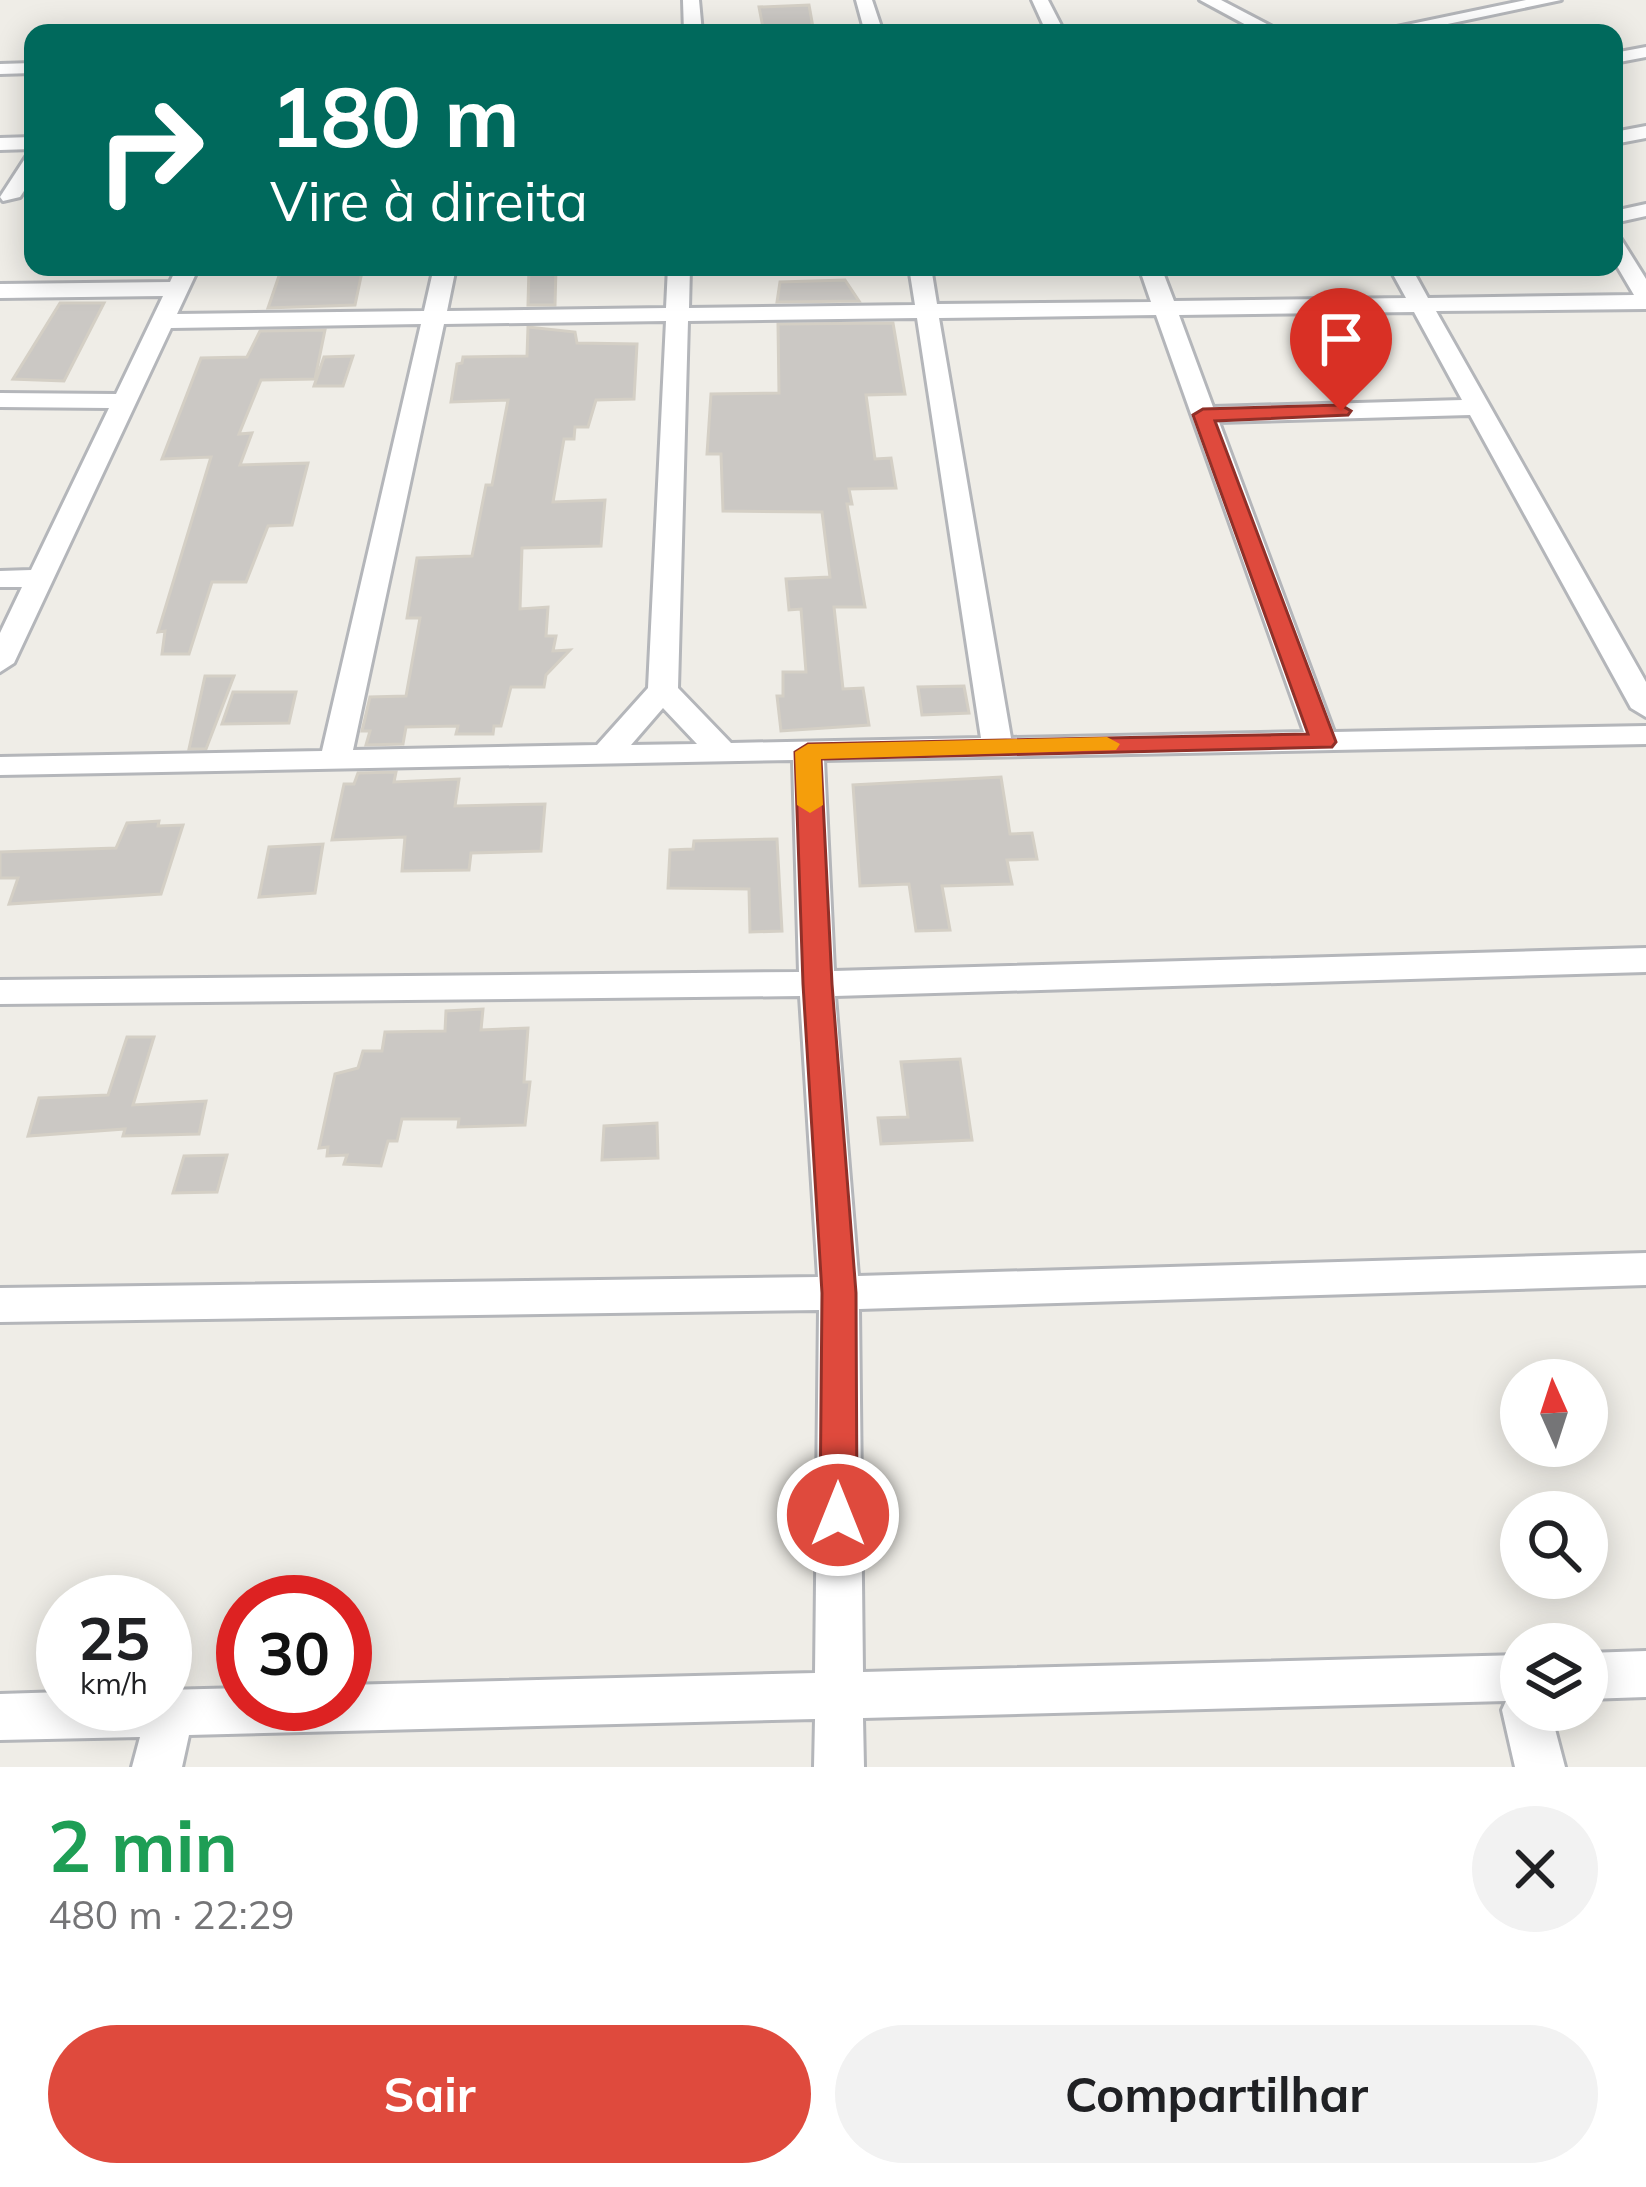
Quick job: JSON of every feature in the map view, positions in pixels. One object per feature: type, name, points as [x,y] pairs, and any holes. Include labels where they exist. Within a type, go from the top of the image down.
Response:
[{"type":"street","points":[[1208,0],[1257,24]]},
{"type":"street","points":[[1425,24],[1553,0]]},
{"type":"street","points":[[5,197],[24,173]]},
{"type":"street","points":[[163,321],[1646,299],[1623,259]]},
{"type":"street","points":[[335,761],[443,276]]},
{"type":"street","points":[[605,755],[663,690],[679,276]]},
{"type":"street","points":[[921,276],[997,746]]},
{"type":"street","points":[[1153,276],[1323,742]]},
{"type":"street","points":[[1405,276],[1646,708]]},
{"type":"street","points":[[0,291],[183,278],[0,663]]},
{"type":"street","points":[[0,400],[124,401]]},
{"type":"street","points":[[1203,415],[1479,406]]},
{"type":"street","points":[[0,579],[42,578]]},
{"type":"street","points":[[663,690],[724,754]]},
{"type":"street","points":[[0,766],[1646,735]]},
{"type":"street","points":[[808,752],[817,984],[839,1293],[839,1767]]},
{"type":"street","points":[[0,992],[817,984],[1646,960]]},
{"type":"street","points":[[0,1305],[839,1293],[1646,1269]]},
{"type":"street","points":[[1608,1675],[1646,1674]]},
{"type":"street","points":[[192,1713],[838,1693],[1500,1690]]},
{"type":"street","points":[[0,1717],[36,1716]]},
{"type":"street","points":[[157,1767],[165,1731]]},
{"type":"street","points":[[1531,1731],[1540,1767]]},
{"type":"building","points":[[809,5],[812,24],[762,24],[759,7]]},
{"type":"building","points":[[279,276],[361,276],[355,305],[268,308]]},
{"type":"building","points":[[529,276],[556,276],[555,305],[528,305]]},
{"type":"building","points":[[845,280],[859,301],[777,302],[780,282]]},
{"type":"building","points":[[60,303],[104,303],[64,381],[13,379]]},
{"type":"building","points":[[893,323],[905,394],[866,395],[875,459],[891,458],[896,488],[849,489],[852,504],[847,504],[865,607],[834,607],[843,689],[863,688],[869,725],[781,731],[777,696],[783,696],[783,672],[806,672],[801,609],[789,610],[786,579],[830,577],[822,512],[723,511],[721,454],[707,454],[711,394],[779,393],[778,324]]},
{"type":"building","points":[[528,327],[575,332],[577,343],[637,344],[634,399],[596,400],[588,427],[575,427],[574,439],[564,439],[553,502],[605,500],[601,546],[522,548],[520,609],[548,607],[546,636],[556,636],[553,651],[570,650],[546,675],[544,687],[511,687],[501,726],[494,726],[493,734],[456,734],[458,726],[406,727],[403,744],[366,745],[370,731],[362,731],[370,697],[406,696],[420,618],[407,618],[417,558],[472,556],[486,485],[492,485],[508,400],[451,402],[457,364],[463,357],[527,356]]},
{"type":"building","points":[[325,330],[315,379],[261,380],[239,434],[252,433],[240,465],[308,463],[292,525],[268,526],[246,582],[212,582],[189,654],[162,654],[165,631],[158,632],[211,457],[162,459],[201,358],[247,357],[260,331]]},
{"type":"building","points":[[353,356],[343,386],[314,386],[324,357]]},
{"type":"building","points":[[205,676],[234,676],[206,749],[189,749]]},
{"type":"building","points":[[964,686],[969,713],[922,715],[918,687]]},
{"type":"building","points":[[233,692],[296,692],[289,723],[222,724]]},
{"type":"building","points":[[396,772],[394,782],[459,779],[455,806],[545,804],[541,851],[471,853],[469,870],[402,871],[405,837],[332,840],[344,784],[354,784],[358,773]]},
{"type":"building","points":[[1001,777],[1010,834],[1032,833],[1037,859],[1007,860],[1012,884],[942,886],[950,930],[916,931],[909,884],[860,886],[853,785]]},
{"type":"building","points":[[159,821],[158,826],[183,825],[161,894],[9,904],[18,878],[0,878],[0,852],[116,848],[127,823]]},
{"type":"building","points":[[777,839],[782,931],[750,932],[749,889],[668,888],[670,850],[693,849],[694,841]]},
{"type":"building","points":[[323,844],[315,893],[259,897],[269,847]]},
{"type":"building","points":[[483,1009],[481,1030],[528,1028],[524,1082],[530,1082],[525,1125],[458,1127],[459,1119],[402,1119],[397,1141],[388,1141],[381,1166],[344,1164],[347,1155],[327,1156],[328,1147],[319,1148],[335,1074],[358,1068],[363,1051],[382,1051],[385,1032],[445,1031],[446,1011]]},
{"type":"building","points":[[127,1037],[154,1037],[133,1105],[206,1101],[199,1134],[123,1136],[125,1129],[28,1136],[39,1098],[108,1095]]},
{"type":"building","points":[[960,1059],[972,1140],[881,1144],[878,1118],[908,1117],[901,1062]]},
{"type":"building","points":[[657,1123],[658,1158],[602,1160],[604,1126]]},
{"type":"building","points":[[227,1155],[217,1192],[173,1193],[184,1156]]},
{"type":"slow traffic","points":[[810,805],[808,752],[1107,744]]},
{"type":"route","points":[[838,1515],[839,1293],[817,984],[808,752],[1323,742],[1203,415],[1341,411]]}]
